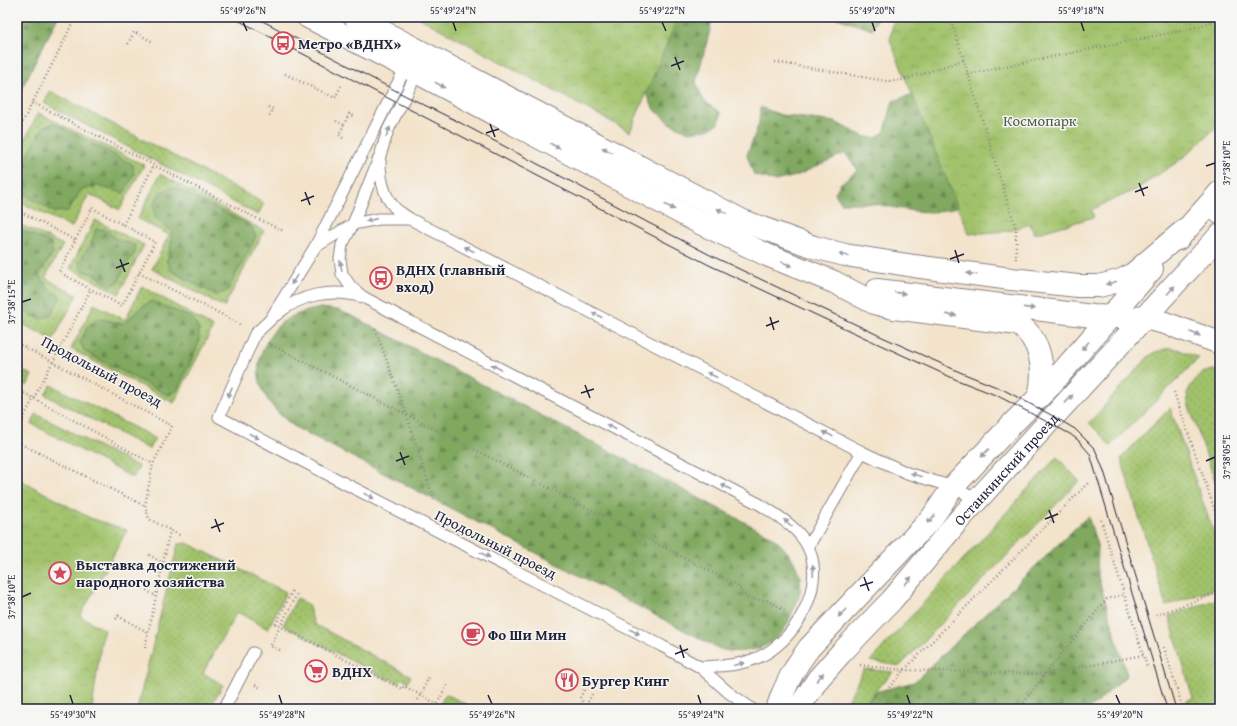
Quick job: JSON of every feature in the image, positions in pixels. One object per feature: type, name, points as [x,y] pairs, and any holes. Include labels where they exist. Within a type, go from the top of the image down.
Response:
[{"type":"street","points":[[308,17],[412,70],[698,222],[767,255],[834,282],[874,302],[894,308],[1018,324],[1025,328],[1032,337],[1041,361],[1042,385],[1040,396]]},
{"type":"street","points":[[355,17],[743,221],[800,242],[845,256],[1070,286],[1099,286],[1122,280],[1133,274],[1188,228]]},
{"type":"street","points":[[1220,193],[1220,213]]},
{"type":"street","name":"Останкинский проезд","points":[[777,709],[793,671],[809,648],[931,519],[954,487],[1040,396],[1220,193]]},
{"type":"street","name":"Останкинский проезд","points":[[798,709],[818,679],[892,600],[957,522],[1220,235]]},
{"type":"street","points":[[834,282],[893,293],[1093,316],[1145,318],[1165,323],[1220,343]]},
{"type":"lane","points":[[363,297],[351,287],[342,274],[340,259],[342,245],[353,224],[412,70],[416,48]]},
{"type":"lane","points":[[270,320],[315,247],[332,212],[412,70]]},
{"type":"lane","points":[[381,152],[380,176],[386,195],[396,210],[410,219],[862,452],[907,473],[954,487],[977,500]]},
{"type":"lane","points":[[315,247],[353,224],[379,218],[410,219]]},
{"type":"lane","points":[[255,334],[286,306],[307,296],[327,293],[349,293],[363,297],[761,505],[786,521],[799,534],[808,548],[812,561],[814,574],[805,609],[786,639],[768,653],[748,662],[731,666],[700,667]]},
{"type":"lane","name":"Продольный проезд","points":[[255,334],[219,417],[346,484],[609,618],[700,667],[728,692],[752,709]]},
{"type":"lane","points":[[808,548],[862,452]]},
{"type":"lane","points":[[224,709],[253,654]]},
{"type":"path","points":[[17,133],[75,17]]},
{"type":"path","points":[[950,17],[1016,229],[1016,261]]},
{"type":"path","points":[[968,74],[1189,29],[1205,25],[1219,18]]},
{"type":"path","points":[[128,44],[134,32],[153,42]]},
{"type":"path","points":[[775,62],[886,81],[897,81],[964,60]]},
{"type":"path","points":[[285,74],[335,98],[341,86]]},
{"type":"path","points":[[32,102],[284,231]]},
{"type":"path","points":[[268,107],[273,109],[268,118]]},
{"type":"path","points":[[343,138],[339,135],[349,114],[354,116]]},
{"type":"path","points":[[336,121],[344,125]]},
{"type":"path","points":[[123,225],[154,165]]},
{"type":"path","points":[[92,208],[123,225],[155,242],[122,306],[58,272],[92,208]]},
{"type":"path","points":[[17,210],[75,240]]},
{"type":"path","points":[[139,273],[233,320],[267,342],[737,584],[748,599],[766,600],[792,615]]},
{"type":"path","points":[[17,430],[91,289]]},
{"type":"path","points":[[376,329],[406,413],[434,500]]},
{"type":"path","name":"Продольный проезд","points":[[17,343],[172,426],[153,464]]},
{"type":"path","points":[[17,389],[153,464],[145,506],[149,519],[181,536]]},
{"type":"path","points":[[1174,392],[1220,525]]},
{"type":"path","points":[[17,442],[145,506]]},
{"type":"path","points":[[871,709],[904,670],[1088,482]]},
{"type":"path","points":[[1101,520],[1147,667]]},
{"type":"path","points":[[146,648],[170,530]]},
{"type":"path","points":[[149,555],[163,563]]},
{"type":"path","points":[[137,581],[135,586],[156,596]]},
{"type":"path","points":[[292,591],[276,624],[402,689],[404,686],[437,704],[448,684]]},
{"type":"path","points":[[1156,615],[1220,592]]},
{"type":"path","points":[[280,650],[270,646],[297,594]]},
{"type":"path","points":[[1019,709],[1045,674],[1107,598],[1125,594]]},
{"type":"path","points":[[120,613],[117,618],[149,633]]},
{"type":"path","points":[[1164,647],[1183,709]]},
{"type":"path","points":[[854,665],[904,670],[1045,674],[1143,655]]},
{"type":"path","points":[[418,700],[430,675]]},
{"type":"path","points":[[585,688],[583,701],[593,692]]},
{"type":"green space","points":[[18,17],[58,17],[17,98],[17,19]]},
{"type":"green space","points":[[418,17],[678,17],[630,132]]},
{"type":"green space","points":[[674,17],[712,17],[696,82],[704,101],[721,113],[719,123],[710,129],[689,132],[669,123],[653,108],[644,88]]},
{"type":"green space","points":[[834,17],[878,17],[872,30]]},
{"type":"green space","name":"Космопарк","points":[[894,17],[1220,17],[1220,124],[1183,158],[1137,189],[1091,210],[1094,217],[1034,234],[1030,224],[1009,231],[969,234],[890,40]]},
{"type":"green space","points":[[957,79],[964,204],[953,209],[942,211],[920,212],[875,204],[841,203],[835,193],[840,184],[858,170],[845,153],[796,176],[775,181],[754,175],[747,155],[759,123],[760,107],[781,115],[835,122],[865,137],[876,138],[885,131],[893,101]]},
{"type":"green space","points":[[50,91],[264,203],[258,215],[44,103]]},
{"type":"green space","points":[[38,113],[144,165],[120,210],[89,194],[72,227],[17,201],[17,156]]},
{"type":"green space","points":[[54,123],[133,165],[134,174],[124,193],[97,186],[81,190],[68,211],[54,212],[18,190],[17,174],[43,127]]},
{"type":"green space","points":[[160,174],[264,231],[224,307],[152,269],[169,235],[138,219]]},
{"type":"green space","points":[[174,187],[251,226],[256,237],[227,291],[215,295],[170,270],[167,261],[172,239],[171,231],[156,218],[153,206],[160,192]]},
{"type":"green space","points":[[95,220],[144,245],[119,294],[70,268]]},
{"type":"green space","points":[[17,223],[63,245],[45,278],[77,295],[53,340],[17,321]]},
{"type":"green space","points":[[17,228],[51,243],[53,253],[39,275],[49,289],[61,297],[50,316],[40,319],[17,309]]},
{"type":"green space","points":[[96,229],[104,229],[118,240],[135,245],[135,253],[125,266],[118,283],[110,286],[96,275],[81,270],[79,260],[90,246]]},
{"type":"green space","points":[[142,286],[213,327],[174,403],[71,349],[94,304],[125,320]]},
{"type":"green space","points":[[152,301],[192,318],[199,330],[199,343],[177,391],[168,395],[85,352],[80,342],[87,327],[98,318],[124,324],[141,307]]},
{"type":"green space","points":[[320,308],[338,310],[352,316],[771,536],[789,554],[796,565],[800,578],[800,592],[798,601],[782,633],[774,640],[760,648],[744,651],[727,651],[720,649],[295,427],[275,409],[267,399],[259,376],[259,364],[262,351],[269,338],[279,325],[294,315]]},
{"type":"green space","points":[[1169,348],[1177,349],[1199,358],[1110,446],[1089,423],[1148,357],[1155,352]]},
{"type":"green space","points":[[17,368],[32,375],[27,386],[17,380]]},
{"type":"green space","points":[[1213,370],[1220,372],[1220,495],[1188,403],[1187,393],[1191,385],[1202,373]]},
{"type":"green space","points":[[51,385],[155,438],[149,449],[45,395]]},
{"type":"green space","points":[[1170,408],[1220,551],[1220,587],[1166,606],[1121,458]]},
{"type":"green space","points":[[36,414],[139,467],[133,478],[32,424]]},
{"type":"green space","points":[[1057,457],[1079,481],[900,666],[870,661]]},
{"type":"green space","name":"Выставка достижений народного хозяйства","points":[[17,478],[90,518],[127,530],[80,616],[105,630],[102,636],[92,709],[17,709]]},
{"type":"green space","points":[[1088,516],[1098,548],[1097,573],[1127,675],[1090,709],[863,709],[875,692],[914,682]]},
{"type":"green space","points":[[187,543],[286,592],[268,629],[237,612],[203,673],[223,685],[209,709],[137,709],[178,544]]},
{"type":"green space","points":[[297,598],[308,604],[314,624],[411,676],[408,682],[402,678],[399,683],[389,678],[388,680],[283,625]]},
{"type":"green space","points":[[1220,598],[1220,709],[1187,709],[1185,701],[1193,698],[1169,616]]},
{"type":"green space","points":[[864,669],[893,672],[860,709],[843,709]]},
{"type":"green space","points":[[446,694],[475,709],[444,709],[445,707],[440,704]]},
{"type":"tram line","points":[[232,17],[709,265],[957,380],[998,396],[1070,434],[1078,440],[1090,454],[1167,709]]},
{"type":"tram line","points":[[255,17],[455,120],[714,257],[880,336],[1004,390],[1075,429],[1095,449],[1104,471],[1176,709]]},
{"type":"place","name":"Метро «ВДНХ»","points":[[283,43]]},
{"type":"place","name":"ВДНХ (главный вход)","points":[[381,278]]},
{"type":"place","name":"Выставка достижений народного хозяйства","points":[[60,573]]},
{"type":"place","name":"Фо Ши Мин","points":[[473,634]]},
{"type":"place","name":"ВДНХ","points":[[316,671]]},
{"type":"place","name":"Бургер Кинг","points":[[567,680]]}]
